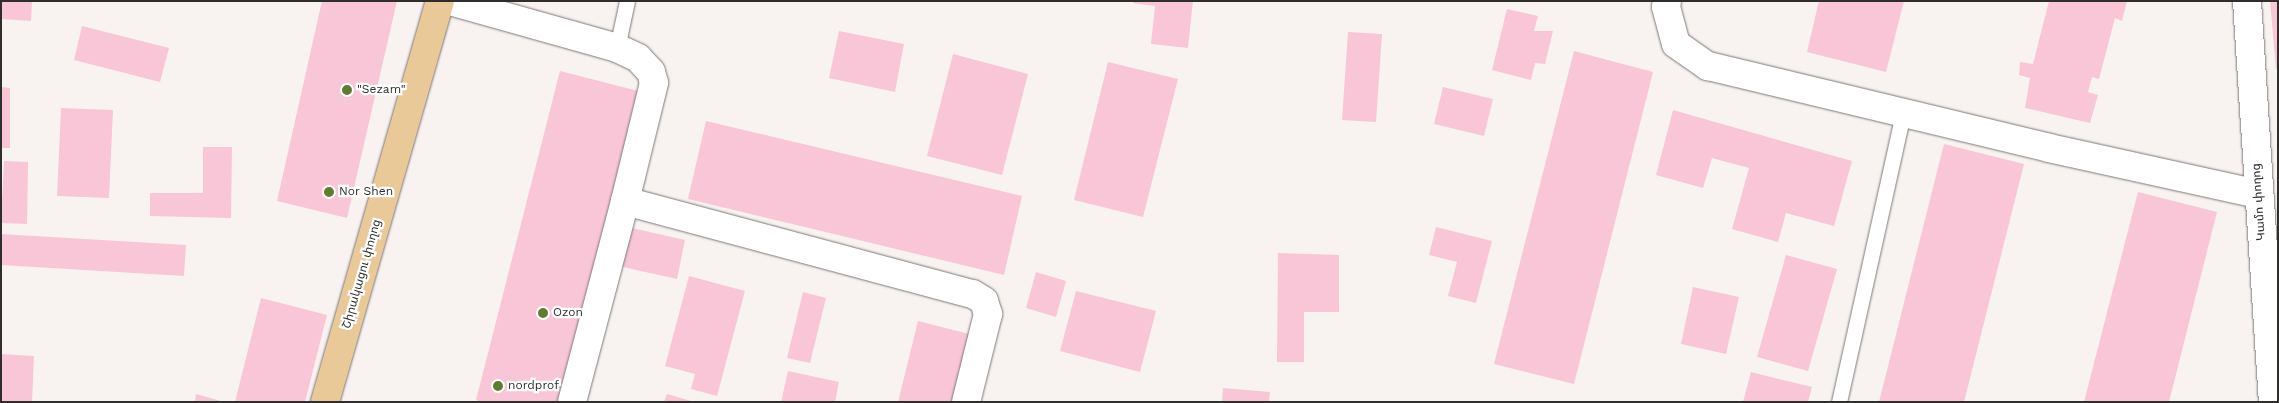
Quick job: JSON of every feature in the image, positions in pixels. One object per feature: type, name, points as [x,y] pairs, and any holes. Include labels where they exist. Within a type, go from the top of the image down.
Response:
[{"type":"main road","name":"Շիրակացու փողոց","points":[[325,402],[440,1]]},
{"type":"street","points":[[450,1],[617,48],[638,58],[651,72],[654,82],[572,402]]},
{"type":"street","points":[[1667,1],[1666,8],[1676,44],[1708,66],[1903,114],[2258,194]]},
{"type":"street","name":"Կամո փողոց","points":[[2247,1],[2258,194],[2273,402]]},
{"type":"street","points":[[625,201],[974,294],[984,301],[988,314],[966,402]]},
{"type":"lane","points":[[617,48],[627,1]]},
{"type":"lane","points":[[1839,402],[1903,114]]},
{"type":"building","points":[[1,1],[32,1],[31,21],[1,19]]},
{"type":"building","points":[[322,1],[397,1],[347,218],[277,201]]},
{"type":"building","points":[[1133,1],[1193,1],[1188,48],[1151,44],[1155,6],[1133,3]]},
{"type":"building","points":[[1819,1],[1904,1],[1886,72],[1807,52]]},
{"type":"building","points":[[2049,1],[2127,1],[2122,21],[2115,18],[2099,79],[2092,77],[2088,92],[2098,95],[2090,123],[2025,108],[2030,78],[2019,75],[2020,62],[2033,64]]},
{"type":"building","points":[[2270,1],[2278,1],[2278,69],[2276,69]]},
{"type":"building","points":[[1507,9],[1538,16],[1534,31],[1553,31],[1545,64],[1535,63],[1531,80],[1492,70]]},
{"type":"building","points":[[82,26],[169,48],[160,82],[74,60]]},
{"type":"building","points":[[839,31],[904,44],[895,92],[829,78]]},
{"type":"building","points":[[1348,32],[1382,34],[1376,122],[1342,120]]},
{"type":"building","points":[[1574,51],[1653,72],[1574,384],[1494,364]]},
{"type":"building","points":[[953,54],[1028,74],[1002,175],[927,156]]},
{"type":"building","points":[[1108,62],[1178,79],[1143,217],[1074,200]]},
{"type":"building","points":[[560,71],[646,93],[567,402],[481,402],[476,400]]},
{"type":"building","points":[[1,87],[10,88],[10,148],[1,148]]},
{"type":"building","points":[[1443,87],[1493,99],[1484,136],[1434,124]]},
{"type":"building","points":[[61,108],[113,110],[109,198],[57,196]]},
{"type":"building","points":[[1673,110],[1852,161],[1834,226],[1786,213],[1778,242],[1732,229],[1749,168],[1712,158],[1703,188],[1656,175]]},
{"type":"building","points":[[706,121],[1022,196],[1004,275],[688,199]]},
{"type":"building","points":[[1944,144],[2024,164],[1964,402],[1879,402]]},
{"type":"building","points":[[203,147],[232,147],[231,218],[150,216],[150,193],[203,193]]},
{"type":"building","points":[[4,161],[28,162],[27,224],[1,223]]},
{"type":"building","points":[[2138,192],[2217,212],[2169,402],[2084,402]]},
{"type":"building","points":[[623,226],[685,240],[677,279],[614,265]]},
{"type":"building","points":[[1436,227],[1492,241],[1476,303],[1448,296],[1457,262],[1429,255]]},
{"type":"building","points":[[1,234],[186,245],[184,276],[1,265]]},
{"type":"building","points":[[1278,253],[1339,255],[1339,312],[1304,312],[1304,362],[1277,362]]},
{"type":"building","points":[[1786,255],[1837,269],[1808,371],[1757,357]]},
{"type":"building","points":[[1036,272],[1066,281],[1056,317],[1026,308]]},
{"type":"building","points":[[689,276],[745,291],[717,396],[691,389],[695,374],[665,366]]},
{"type":"building","points":[[1693,287],[1739,297],[1726,354],[1681,344]]},
{"type":"building","points":[[1076,291],[1156,311],[1140,372],[1060,351]]},
{"type":"building","points":[[803,292],[826,298],[810,363],[787,358]]},
{"type":"building","points":[[261,298],[327,315],[305,402],[235,402]]},
{"type":"building","points":[[918,321],[969,334],[952,402],[898,402]]},
{"type":"building","points":[[1,354],[34,356],[32,402],[1,402]]},
{"type":"building","points":[[788,371],[839,382],[835,402],[781,402]]},
{"type":"building","points":[[1751,372],[1812,387],[1808,402],[1743,402]]},
{"type":"building","points":[[1223,388],[1270,392],[1269,402],[1222,402]]},
{"type":"building","points":[[196,394],[221,401],[221,402],[195,402]]},
{"type":"building","points":[[667,394],[691,401],[691,402],[664,402]]},
{"type":"place","name":"\"Sezam\"","points":[[347,90]]},
{"type":"place","name":"Nor Shen","points":[[329,192]]},
{"type":"place","name":"Ozon","points":[[543,313]]},
{"type":"place","name":"nordprof","points":[[498,386]]}]
